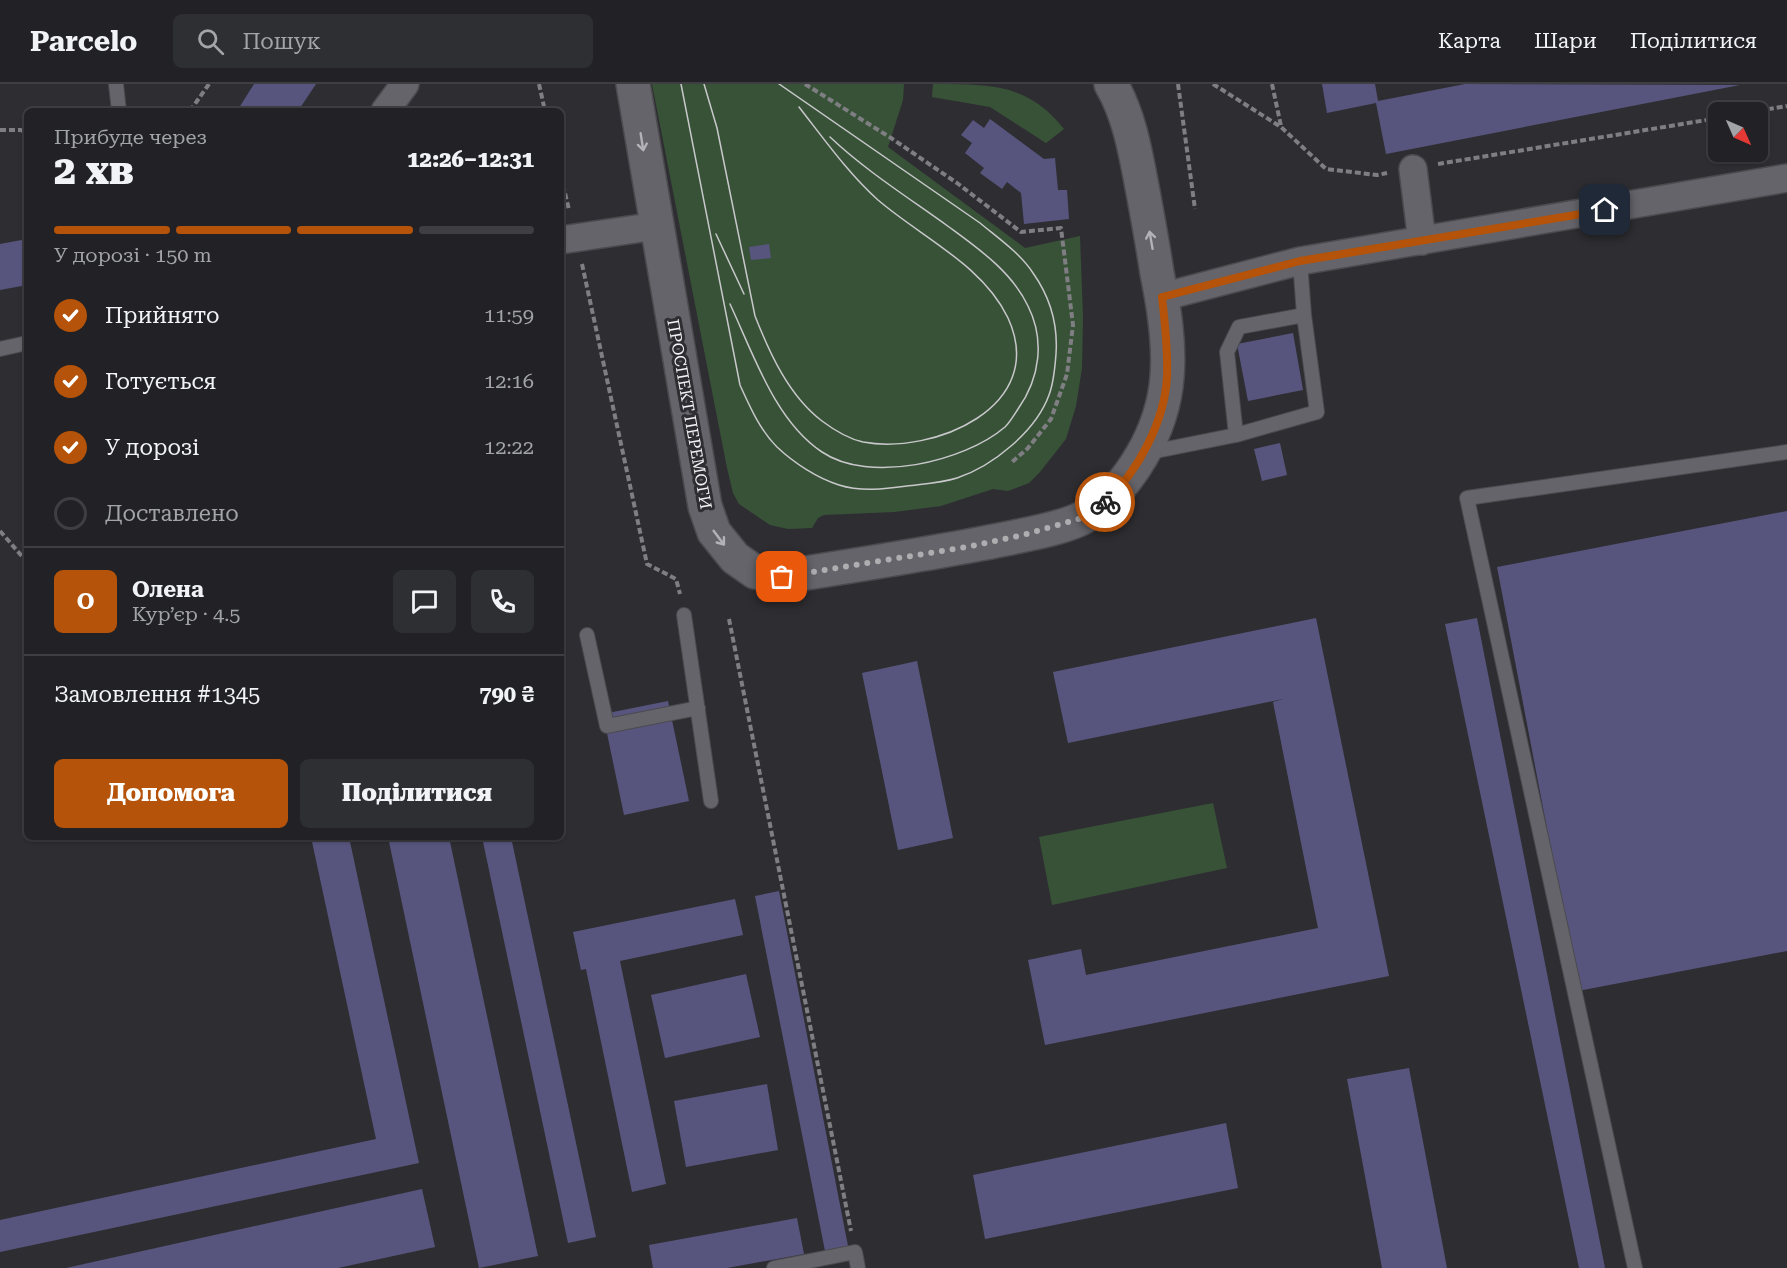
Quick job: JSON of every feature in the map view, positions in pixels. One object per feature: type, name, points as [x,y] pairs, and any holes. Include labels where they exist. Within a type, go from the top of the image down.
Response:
[{"type":"main road","name":"ПРОСПЕКТ ПЕРЕМОГИ","points":[[633,84],[705,506],[714,532],[735,558],[755,572],[782,577],[972,546],[1054,527],[1082,518],[1107,501],[1128,477],[1144,453],[1160,413],[1167,378],[1166,333],[1162,297],[1137,160],[1125,114],[1111,84]]},
{"type":"street","points":[[387,108],[405,84]]},
{"type":"street","points":[[1413,169],[1422,241]]},
{"type":"street","points":[[1162,297],[1300,261],[1787,178]]},
{"type":"street","points":[[568,239],[656,226]]},
{"type":"lane","points":[[116,84],[119,108]]},
{"type":"lane","points":[[1144,453],[1236,435],[1317,412],[1304,315],[1300,261]]},
{"type":"lane","points":[[1236,435],[1227,352],[1239,327],[1304,315]]},
{"type":"lane","points":[[0,349],[24,344]]},
{"type":"lane","points":[[1635,1268],[1467,498],[1787,452]]},
{"type":"lane","points":[[684,615],[711,801]]},
{"type":"lane","points":[[587,634],[607,726],[698,708]]},
{"type":"lane","points":[[774,1268],[855,1252],[858,1268]]},
{"type":"path","points":[[192,108],[209,84]]},
{"type":"path","points":[[539,84],[544,108]]},
{"type":"path","points":[[805,84],[948,177],[1021,232],[1061,228],[1073,325],[1067,374],[1051,419],[1028,448],[1011,463]]},
{"type":"path","points":[[1178,84],[1196,209]]},
{"type":"path","points":[[1213,84],[1281,127],[1326,169],[1377,175],[1708,120]]},
{"type":"path","points":[[1272,84],[1281,127]]},
{"type":"path","points":[[1768,109],[1787,106]]},
{"type":"path","points":[[0,130],[24,132]]},
{"type":"path","points":[[564,203],[568,239],[647,564],[676,579],[684,615]]},
{"type":"path","points":[[0,531],[24,559]]},
{"type":"path","points":[[729,618],[855,1252]]},
{"type":"green space","points":[[652,84],[904,84],[903,100],[888,147],[1025,248],[1080,236],[1082,368],[1076,406],[1066,439],[1029,483],[1008,491],[993,489],[941,506],[894,512],[824,515],[818,518],[812,528],[788,529],[770,525],[739,504],[733,493],[727,468]]},
{"type":"green space","points":[[933,84],[991,86],[1022,95],[1051,114],[1064,129],[1046,143],[990,107],[932,97]]},
{"type":"green space","points":[[1213,803],[1227,868],[1052,905],[1039,837]]},
{"type":"building","points":[[254,84],[316,84],[300,108],[239,108]]},
{"type":"building","points":[[1322,84],[1375,84],[1378,101],[1465,84],[1740,85],[1386,154],[1376,103],[1327,113]]},
{"type":"building","points":[[990,119],[1044,159],[1055,158],[1058,190],[1067,190],[1069,219],[1024,224],[1021,193],[1007,182],[1002,189],[980,173],[984,168],[965,153],[972,143],[961,135],[973,120],[984,128]]},
{"type":"building","points":[[24,240],[24,286],[0,290],[0,244]]},
{"type":"building","points":[[769,244],[771,258],[751,260],[749,247]]},
{"type":"building","points":[[1293,333],[1303,390],[1248,401],[1237,344]]},
{"type":"building","points":[[1280,443],[1287,475],[1262,481],[1254,449]]},
{"type":"building","points":[[1787,511],[1787,951],[1578,991],[1497,567]]},
{"type":"building","points":[[1316,618],[1389,976],[1045,1045],[1028,960],[1081,949],[1086,975],[1318,928],[1273,702],[1283,699],[1068,743],[1053,672]]},
{"type":"building","points":[[1477,618],[1605,1268],[1579,1268],[1445,624]]},
{"type":"building","points":[[917,661],[953,838],[898,850],[862,673]]},
{"type":"building","points":[[668,701],[689,801],[624,815],[603,714]]},
{"type":"building","points":[[312,840],[350,840],[419,1163],[0,1252],[0,1220],[376,1139]]},
{"type":"building","points":[[389,840],[450,840],[538,1256],[479,1268]]},
{"type":"building","points":[[483,840],[512,840],[596,1237],[568,1243]]},
{"type":"building","points":[[779,891],[848,1246],[825,1251],[755,896]]},
{"type":"building","points":[[735,899],[743,935],[620,961],[666,1184],[632,1192],[586,969],[581,970],[573,932]]},
{"type":"building","points":[[746,974],[760,1037],[665,1058],[651,995]]},
{"type":"building","points":[[1409,1068],[1447,1268],[1382,1268],[1347,1079]]},
{"type":"building","points":[[767,1084],[778,1150],[686,1167],[674,1101]]},
{"type":"building","points":[[1226,1123],[1238,1188],[985,1239],[973,1175]]},
{"type":"building","points":[[422,1189],[435,1247],[338,1268],[66,1268]]},
{"type":"building","points":[[797,1218],[804,1254],[727,1268],[653,1268],[649,1245]]},
{"type":"tram line","points":[[681,84],[740,385],[765,433],[777,447],[806,469],[831,482],[856,489],[890,488],[951,480],[985,465],[1012,446],[1024,434],[1043,408],[1052,385],[1056,332],[1052,312],[1039,282],[1022,259],[980,223],[779,84]]},
{"type":"tram line","points":[[704,84],[717,128],[755,316],[767,345],[790,387],[810,411],[822,421],[847,436],[863,442],[891,444],[921,441],[950,432],[977,418],[999,400],[1012,377],[1016,349],[1008,318],[997,299],[967,267],[895,214],[867,190],[799,107]]},
{"type":"tram line","points":[[730,304],[767,385],[791,423],[805,439],[822,452],[842,462],[865,467],[890,467],[916,465],[941,459],[966,450],[1005,427],[1025,397],[1038,359],[1037,332],[1028,306],[1013,282],[983,253],[873,173],[830,137]]},
{"type":"tram line","points":[[716,234],[744,294]]},
{"type":"way so far","points":[[782,577],[972,546],[1027,534],[1082,518],[1105,502]]},
{"type":"route","points":[[1105,502],[1128,477],[1144,453],[1160,413],[1167,378],[1162,297],[1300,261],[1605,210]]}]
